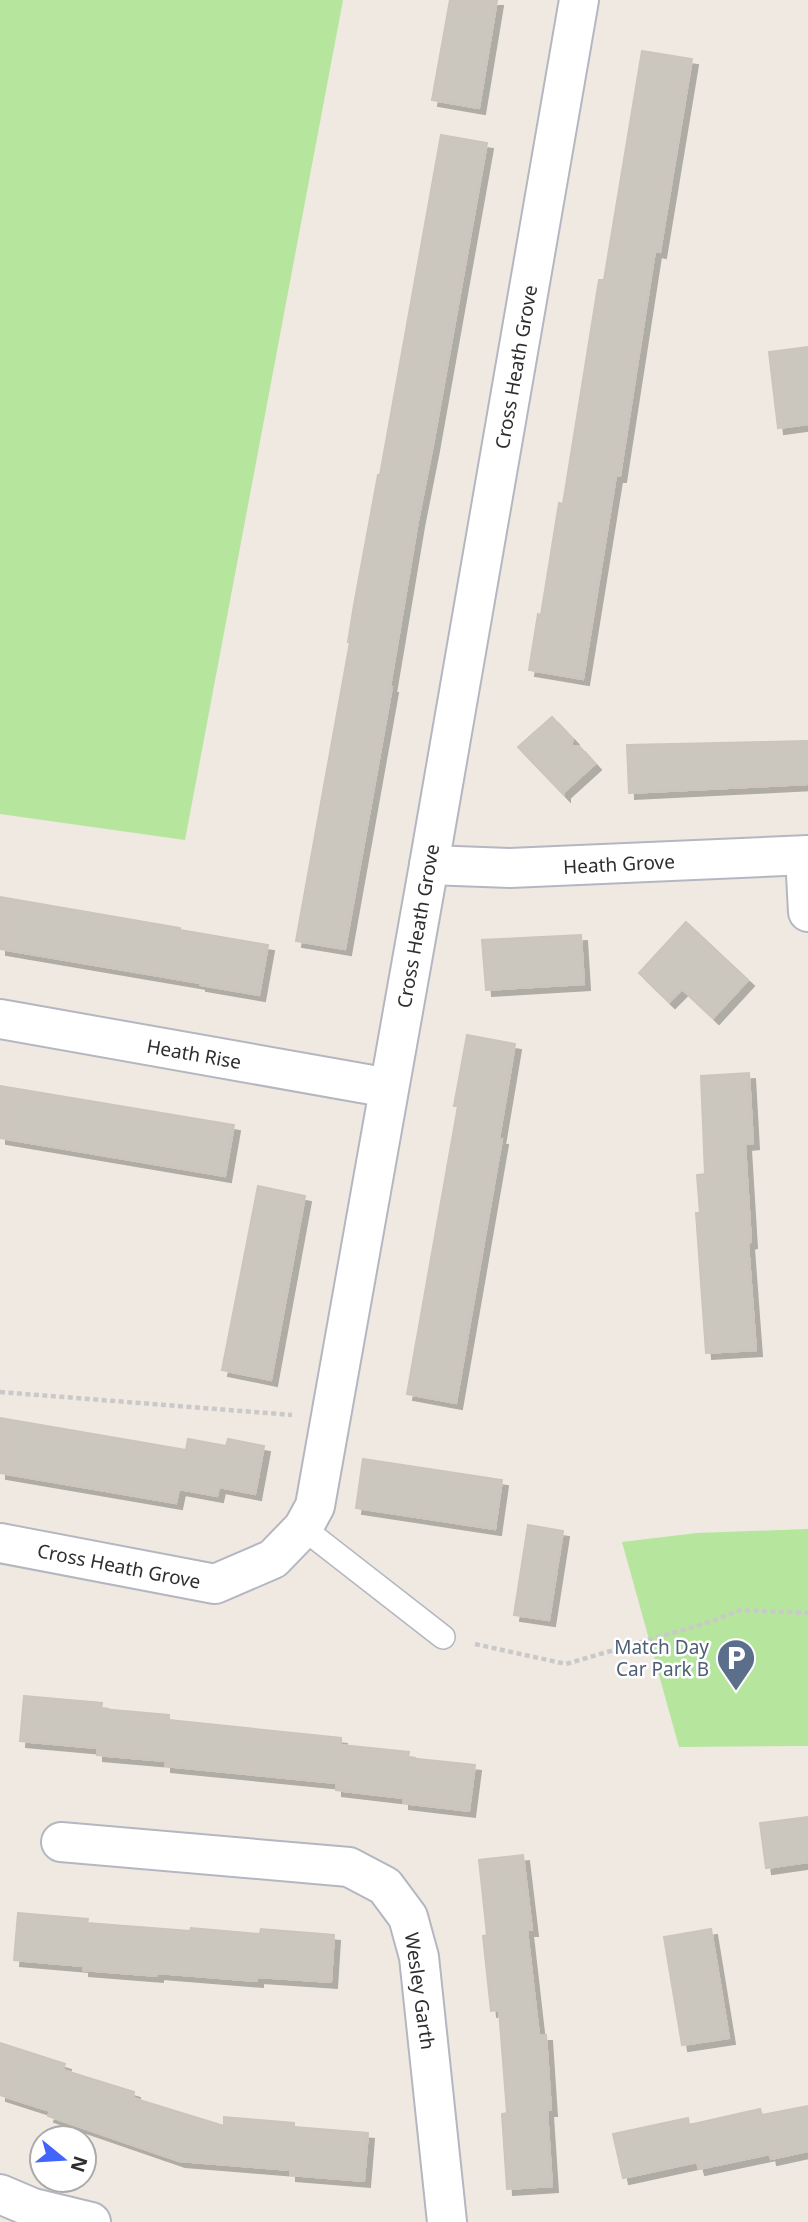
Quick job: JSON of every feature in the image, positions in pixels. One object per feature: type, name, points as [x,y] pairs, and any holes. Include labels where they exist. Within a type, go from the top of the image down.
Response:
[{"type":"street","name":"Cross Heath Grove","points":[[0,1543],[215,1584],[273,1559],[303,1528],[315,1506],[579,0]]},
{"type":"street","name":"Heath Grove","points":[[429,865],[510,869],[806,855]]},
{"type":"street","points":[[806,855],[808,912]]},
{"type":"street","name":"Heath Rise","points":[[0,1020],[389,1088]]},
{"type":"street","name":"Wesley Garth","points":[[61,1842],[349,1867],[385,1886],[408,1917],[419,1957],[447,2222]]},
{"type":"street","points":[[20,2208],[91,2222]]},
{"type":"lane","points":[[303,1528],[443,1637]]},
{"type":"path","points":[[0,1392],[331,1418]]},
{"type":"path","points":[[443,1637],[566,1664],[710,1622],[740,1610],[808,1613]]},
{"type":"green space","points":[[0,0],[343,0],[185,840],[0,814]]},
{"type":"green space","name":"Match Day Car Park B","points":[[808,1529],[808,1746],[679,1747],[622,1542],[697,1533]]},
{"type":"building","points":[[450,0],[497,0],[479,108],[432,100]]},
{"type":"building","points":[[642,51],[692,59],[660,252],[655,251],[620,476],[616,476],[583,679],[529,670],[559,503],[563,504],[599,280],[604,280]]},
{"type":"building","points":[[441,135],[487,143],[418,521],[392,687],[345,949],[296,941],[350,642],[354,605]]},
{"type":"building","points":[[808,347],[808,424],[778,428],[769,352]]},
{"type":"building","points":[[552,717],[573,739],[571,746],[579,746],[595,764],[564,792],[564,795],[518,747]]},
{"type":"building","points":[[808,741],[808,784],[629,793],[627,745]]},
{"type":"building","points":[[0,897],[268,945],[259,995],[0,949]]},
{"type":"building","points":[[686,922],[748,980],[713,1018],[682,989],[669,1002],[639,973]]},
{"type":"building","points":[[581,935],[584,984],[486,990],[482,940]]},
{"type":"building","points":[[467,1035],[515,1044],[499,1139],[502,1139],[456,1403],[407,1394],[458,1106],[454,1106]]},
{"type":"building","points":[[749,1073],[753,1143],[745,1144],[751,1242],[748,1243],[756,1350],[706,1353],[696,1213],[700,1213],[697,1175],[705,1174],[701,1076]]},
{"type":"building","points":[[0,1086],[234,1125],[225,1176],[0,1138]]},
{"type":"building","points":[[258,1186],[305,1196],[271,1380],[222,1370]]},
{"type":"building","points":[[0,1418],[186,1450],[188,1439],[226,1446],[228,1439],[264,1446],[255,1494],[219,1487],[217,1496],[179,1489],[176,1503],[0,1473]]},
{"type":"building","points":[[363,1459],[502,1480],[495,1529],[356,1508]]},
{"type":"building","points":[[528,1525],[563,1531],[549,1620],[514,1615]]},
{"type":"building","points":[[24,1696],[102,1703],[101,1709],[169,1715],[169,1720],[341,1738],[341,1745],[409,1752],[408,1758],[475,1765],[469,1811],[403,1803],[403,1798],[336,1790],[336,1783],[165,1766],[165,1761],[97,1755],[97,1748],[20,1741]]},
{"type":"building","points":[[808,1817],[808,1862],[766,1868],[760,1823]]},
{"type":"building","points":[[523,1855],[532,1930],[527,1930],[539,2035],[546,2035],[552,2186],[507,2189],[502,2114],[507,2113],[499,2010],[491,2011],[479,1860]]},
{"type":"building","points":[[18,1913],[88,1919],[87,1923],[190,1931],[191,1928],[260,1934],[261,1929],[334,1935],[331,1982],[257,1977],[257,1981],[157,1973],[157,1976],[83,1970],[83,1966],[14,1960]]},
{"type":"building","points":[[711,1929],[729,2038],[682,2045],[664,1937]]},
{"type":"building","points":[[0,2043],[65,2064],[63,2070],[134,2092],[133,2098],[224,2126],[224,2117],[294,2123],[294,2127],[368,2133],[364,2181],[290,2175],[290,2170],[179,2161],[98,2133],[98,2124],[71,2124],[48,2116],[50,2111],[0,2095]]},
{"type":"building","points":[[808,2106],[808,2151],[771,2159],[770,2154],[699,2169],[697,2162],[623,2178],[613,2134],[688,2118],[689,2125],[760,2109],[762,2115]]},
{"type":"place","name":"Match Day Car Park B","points":[[736,1692]]}]
